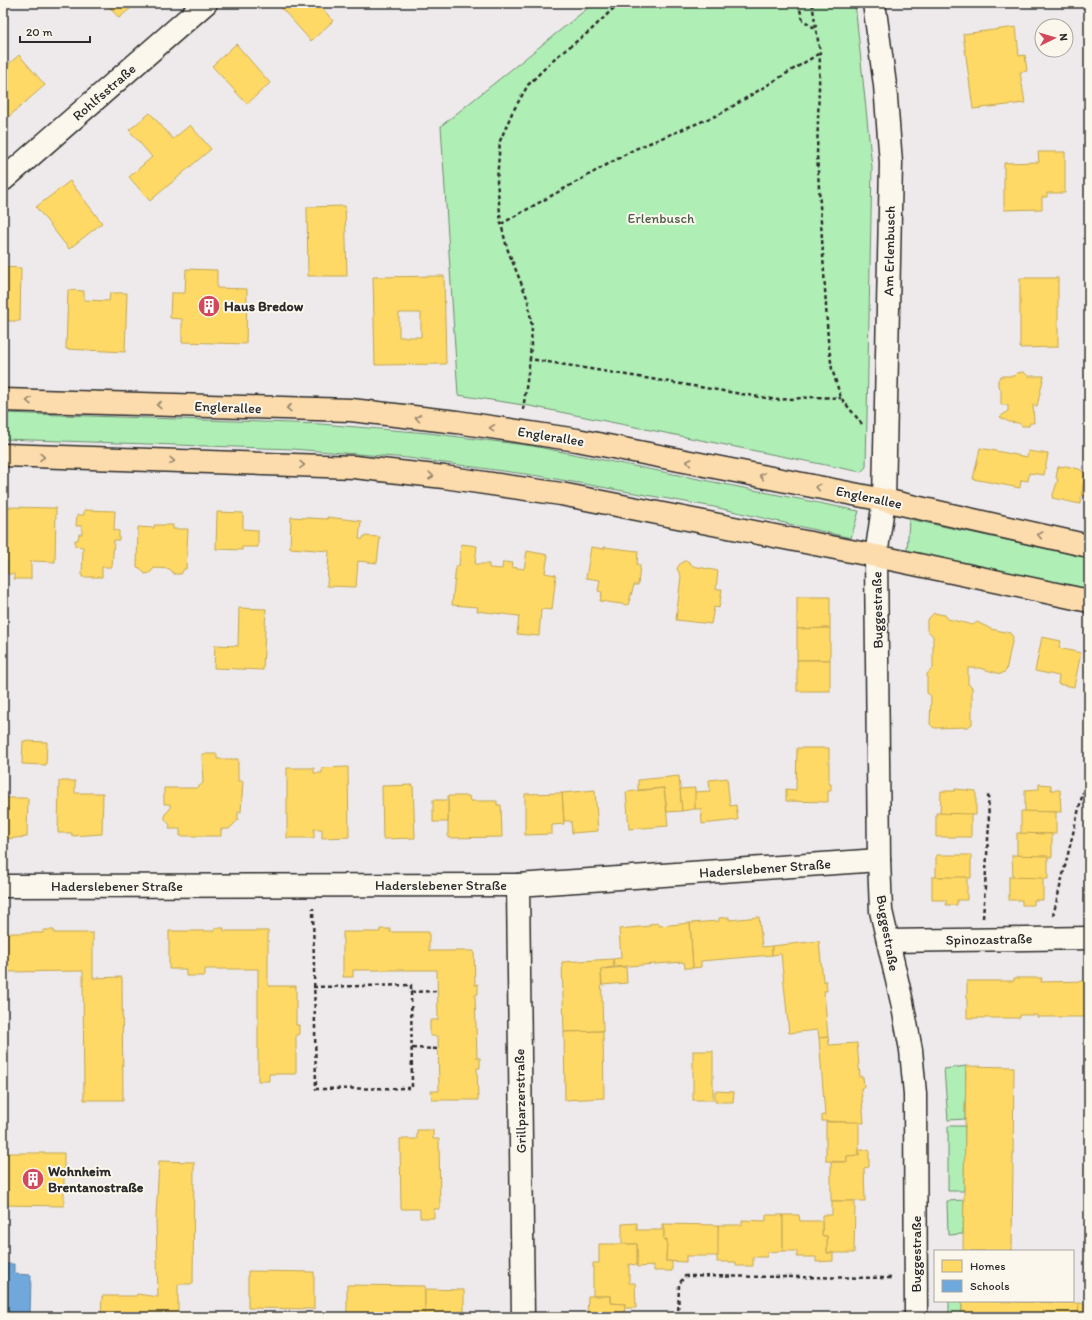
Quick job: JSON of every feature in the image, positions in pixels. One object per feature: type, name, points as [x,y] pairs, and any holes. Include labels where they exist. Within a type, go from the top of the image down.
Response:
[{"type":"main road","name":"Englerallee","points":[[3,400],[351,410],[457,422],[577,440],[884,500],[1089,546]]},
{"type":"main road","points":[[3,456],[354,467],[436,476],[561,494],[876,556],[1089,600]]},
{"type":"street","name":"Rohlfsstraße","points":[[3,180],[206,3]]},
{"type":"street","name":"Am Erlenbusch","points":[[874,3],[885,85],[891,163],[884,500]]},
{"type":"street","name":"Buggestraße","points":[[884,500],[876,556],[879,860],[881,911],[902,1002],[911,1050],[915,1094],[916,1317]]},
{"type":"street","name":"Haderslebener Straße","points":[[3,886],[518,885],[879,860]]},
{"type":"street","name":"Grillparzerstraße","points":[[518,885],[523,1317]]},
{"type":"street","name":"Spinozastraße","points":[[888,941],[1089,938]]},
{"type":"path","points":[[523,410],[530,359],[532,328],[528,300],[508,248],[501,224],[497,181],[500,141],[512,113],[528,85],[555,58],[590,31],[619,3]]},
{"type":"path","points":[[798,3],[803,20],[816,29]]},
{"type":"path","points":[[812,3],[820,54],[817,154],[822,254],[828,340],[832,369],[841,398],[869,432],[885,448]]},
{"type":"path","points":[[501,224],[636,149],[720,114],[820,54]]},
{"type":"path","points":[[530,359],[778,400],[813,397],[841,398]]},
{"type":"path","points":[[1047,938],[1083,792]]},
{"type":"path","points":[[982,939],[989,824],[988,793]]},
{"type":"path","points":[[313,886],[313,987],[316,1089],[412,1088],[411,985],[313,987]]},
{"type":"path","points":[[411,992],[438,991]]},
{"type":"path","points":[[412,1048],[438,1049]]},
{"type":"path","points":[[678,1317],[678,1284],[685,1276],[892,1278]]},
{"type":"green space","name":"Erlenbusch","points":[[594,3],[855,3],[872,167],[866,467],[861,472],[530,406],[458,395],[441,126]]},
{"type":"green space","points":[[3,413],[321,424],[428,433],[533,446],[859,511],[851,538],[714,507],[539,476],[408,458],[292,449],[3,439]]},
{"type":"green space","points":[[909,519],[1089,558],[1089,590],[907,551]]},
{"type":"green space","points":[[966,1066],[965,1119],[948,1120],[944,1069]]},
{"type":"green space","points":[[948,1126],[965,1126],[964,1191],[948,1191]]},
{"type":"green space","points":[[964,1200],[963,1234],[948,1235],[947,1201]]},
{"type":"green space","points":[[949,1302],[962,1302],[962,1317],[949,1317]]},
{"type":"building: Homes","points":[[106,3],[137,3],[119,18]]},
{"type":"building: Homes","points":[[277,3],[318,3],[333,21],[311,41]]},
{"type":"building: Homes","points":[[1016,27],[1019,56],[1025,55],[1027,71],[1020,72],[1025,103],[973,109],[963,34]]},
{"type":"building: Homes","points":[[236,44],[270,83],[247,104],[212,66]]},
{"type":"building: Homes","points":[[19,55],[45,85],[6,119],[3,116],[3,69]]},
{"type":"building: Homes","points":[[150,113],[173,139],[190,125],[211,149],[150,201],[129,177],[152,157],[129,130]]},
{"type":"building: Homes","points":[[1038,152],[1065,152],[1065,193],[1047,193],[1047,197],[1042,197],[1042,209],[1004,210],[1004,163],[1039,162]]},
{"type":"building: Homes","points":[[70,181],[102,223],[69,249],[36,207]]},
{"type":"building: Homes","points":[[345,206],[347,276],[308,276],[307,207]]},
{"type":"building: Homes","points":[[3,267],[21,268],[20,321],[3,321]]},
{"type":"building: Homes","name":"Haus Bredow","points":[[186,269],[217,270],[217,288],[247,289],[246,344],[182,342],[182,319],[170,318],[171,293],[185,293]]},
{"type":"building: Homes","points":[[444,276],[446,364],[375,365],[373,277]],"holes":[[[399,313],[421,313],[421,337],[399,337]]]},
{"type":"building: Homes","points":[[1020,278],[1058,278],[1058,347],[1020,348]]},
{"type":"building: Homes","points":[[68,290],[84,291],[84,300],[109,301],[110,293],[127,293],[125,352],[66,349]]},
{"type":"building: Homes","points":[[1024,372],[1028,376],[1044,376],[1037,406],[1033,405],[1034,423],[1030,423],[1029,426],[1022,426],[1019,423],[1009,422],[1000,417],[1008,411],[1008,405],[1001,405],[1001,389],[998,386],[998,380],[1001,376],[1014,376],[1017,373]]},
{"type":"building: Homes","points":[[980,448],[1027,457],[1028,451],[1048,454],[1044,475],[1029,473],[1028,481],[1021,480],[1020,488],[973,479]]},
{"type":"building: Homes","points":[[1088,460],[1089,501],[1087,500],[1088,496],[1082,495]]},
{"type":"building: Homes","points":[[1066,466],[1079,469],[1085,473],[1080,504],[1052,498],[1058,479],[1056,478],[1058,467]]},
{"type":"building: Homes","points":[[7,507],[56,508],[55,562],[31,561],[31,579],[14,579],[14,574],[7,574]]},
{"type":"building: Homes","points":[[84,510],[115,511],[114,530],[119,531],[119,540],[114,540],[112,567],[102,567],[102,577],[82,577],[83,547],[75,546],[75,540],[78,540],[79,534],[82,534],[82,526],[76,526],[77,515],[84,515]]},
{"type":"building: Homes","points":[[217,512],[243,513],[243,529],[258,530],[258,547],[242,547],[242,550],[216,549]]},
{"type":"building: Homes","points":[[291,517],[328,519],[327,517],[361,521],[359,539],[363,539],[364,536],[380,537],[377,563],[358,561],[356,587],[327,586],[329,551],[290,548]]},
{"type":"building: Homes","points":[[154,525],[173,525],[173,529],[188,529],[186,569],[184,569],[181,574],[174,574],[170,569],[154,568],[150,573],[145,574],[140,568],[137,567],[138,527],[154,528]]},
{"type":"building: Homes","points":[[461,544],[477,546],[475,564],[489,564],[489,568],[502,569],[503,562],[513,563],[512,567],[524,569],[527,551],[548,555],[545,573],[556,575],[552,610],[541,609],[539,636],[517,634],[519,616],[477,611],[478,607],[452,605],[456,566],[459,566]]},
{"type":"building: Homes","points":[[591,547],[638,551],[637,565],[640,565],[638,585],[634,585],[628,605],[600,601],[602,592],[598,591],[600,580],[586,578]]},
{"type":"building: Homes","points":[[684,561],[688,561],[693,566],[718,571],[716,589],[722,589],[719,608],[714,607],[711,624],[676,620],[681,576],[677,569]]},
{"type":"building: Homes","points":[[797,597],[830,597],[830,628],[797,629]]},
{"type":"building: Homes","points":[[239,608],[266,609],[263,670],[214,668],[215,645],[238,646]]},
{"type":"building: Homes","points":[[934,613],[945,615],[948,619],[973,625],[977,622],[991,629],[1010,633],[1013,637],[1006,671],[1001,674],[979,668],[968,668],[968,684],[972,687],[972,724],[968,727],[934,728],[930,724],[931,696],[927,693],[927,674],[933,668],[933,636],[927,630],[927,620]]},
{"type":"building: Homes","points":[[830,628],[830,660],[797,660],[797,629]]},
{"type":"building: Homes","points":[[1042,637],[1061,641],[1059,648],[1081,653],[1074,687],[1058,684],[1059,676],[1035,671]]},
{"type":"building: Homes","points":[[797,660],[830,660],[830,691],[797,691]]},
{"type":"building: Homes","points":[[23,741],[47,742],[46,765],[22,764]]},
{"type":"building: Homes","points":[[797,748],[829,748],[829,784],[831,784],[831,791],[828,791],[828,802],[786,801],[786,789],[796,790]]},
{"type":"building: Homes","points":[[202,754],[217,754],[217,759],[238,759],[238,781],[243,781],[241,812],[238,812],[238,820],[229,829],[221,829],[221,836],[180,836],[180,829],[169,829],[170,825],[165,819],[165,814],[170,809],[170,804],[164,804],[164,788],[197,788],[203,783]]},
{"type":"building: Homes","points":[[348,767],[349,837],[322,838],[322,829],[314,829],[314,838],[287,838],[287,768],[314,768],[314,773],[322,773],[322,768]]},
{"type":"building: Homes","points":[[679,776],[682,811],[667,812],[664,788],[638,790],[638,780]]},
{"type":"building: Homes","points":[[727,778],[730,806],[736,805],[738,820],[702,824],[701,809],[695,809],[694,792],[710,791],[709,780]]},
{"type":"building: Homes","points":[[59,781],[75,781],[75,793],[103,793],[102,834],[72,836],[72,833],[58,833]]},
{"type":"building: Homes","points":[[1039,784],[1051,785],[1051,790],[1060,790],[1061,812],[1025,812],[1025,790],[1039,789]]},
{"type":"building: Homes","points":[[413,785],[415,838],[383,839],[382,786]]},
{"type":"building: Homes","points":[[664,788],[668,826],[629,829],[626,792]]},
{"type":"building: Homes","points":[[695,788],[695,809],[682,811],[680,789]]},
{"type":"building: Homes","points":[[955,789],[976,791],[976,815],[940,814],[941,791],[955,791]]},
{"type":"building: Homes","points":[[595,790],[598,831],[572,833],[571,821],[564,821],[562,793]]},
{"type":"building: Homes","points":[[562,793],[564,824],[552,825],[552,834],[525,835],[525,794]]},
{"type":"building: Homes","points":[[448,796],[469,796],[470,801],[497,801],[497,805],[501,805],[502,837],[448,838]]},
{"type":"building: Homes","points":[[3,798],[28,798],[27,837],[3,839]]},
{"type":"building: Homes","points":[[433,800],[448,800],[448,822],[433,822]]},
{"type":"building: Homes","points":[[1021,811],[1056,812],[1056,834],[1021,834]]},
{"type":"building: Homes","points":[[936,813],[971,814],[971,837],[936,837]]},
{"type":"building: Homes","points":[[1017,833],[1052,834],[1052,857],[1017,856]]},
{"type":"building: Homes","points":[[936,855],[971,855],[971,878],[936,877]]},
{"type":"building: Homes","points":[[1012,855],[1048,856],[1048,879],[1013,878]]},
{"type":"building: Homes","points":[[932,877],[967,877],[967,900],[957,900],[957,905],[946,905],[946,900],[932,900]]},
{"type":"building: Homes","points":[[1009,877],[1043,878],[1043,900],[1034,900],[1034,905],[1022,905],[1022,900],[1009,900]]},
{"type":"building: Homes","points":[[1085,877],[1089,877],[1089,900],[1085,900]]},
{"type":"building: Homes","points":[[729,917],[729,920],[759,917],[762,947],[772,946],[772,955],[701,961],[701,967],[693,968],[690,923],[719,921],[719,918]]},
{"type":"building: Homes","points":[[659,923],[659,926],[690,923],[693,968],[685,968],[684,962],[614,967],[613,959],[621,958],[619,929],[650,926],[649,924]]},
{"type":"building: Homes","points":[[215,928],[224,928],[224,931],[268,931],[268,986],[296,986],[296,1025],[299,1025],[299,1035],[296,1035],[296,1074],[269,1074],[269,1081],[258,1081],[258,969],[205,969],[205,976],[186,976],[186,969],[169,969],[169,931],[215,931]]},
{"type":"building: Homes","points":[[380,929],[390,929],[390,932],[429,932],[429,951],[474,951],[475,985],[478,984],[478,994],[475,995],[477,1058],[480,1058],[480,1068],[477,1068],[478,1100],[432,1100],[431,1091],[439,1091],[438,1036],[430,1036],[430,1020],[438,1020],[437,970],[353,970],[353,977],[343,977],[343,932],[380,932]]},
{"type":"building: Homes","points":[[43,930],[54,930],[54,933],[93,933],[93,978],[122,977],[123,1100],[84,1100],[83,971],[7,972],[7,933],[43,933]]},
{"type":"building: Homes","points":[[819,941],[823,981],[826,981],[827,991],[824,991],[828,1037],[819,1038],[818,1030],[789,1033],[781,954],[772,955],[772,946]]},
{"type":"building: Homes","points":[[613,959],[614,967],[601,969],[603,1031],[564,1032],[562,962]]},
{"type":"building: Homes","points":[[626,967],[627,983],[602,985],[601,969]]},
{"type":"building: Homes","points":[[1014,978],[1042,978],[1041,982],[1088,981],[1088,1017],[1037,1017],[1037,1015],[1020,1015],[1020,1018],[967,1018],[967,981],[1014,981]]},
{"type":"building: Homes","points":[[603,1031],[604,1098],[565,1100],[564,1032]]},
{"type":"building: Homes","points":[[828,1037],[829,1045],[857,1043],[860,1077],[863,1077],[864,1087],[861,1088],[864,1123],[822,1121],[822,1115],[825,1115],[819,1038]]},
{"type":"building: Homes","points":[[693,1051],[713,1051],[713,1100],[693,1100]]},
{"type":"building: Homes","points":[[966,1066],[1014,1067],[1012,1250],[963,1250]]},
{"type":"building: Homes","points":[[715,1091],[734,1092],[733,1102],[715,1102]]},
{"type":"building: Homes","points":[[826,1122],[859,1122],[859,1155],[847,1156],[847,1162],[826,1161]]},
{"type":"building: Homes","points":[[417,1130],[433,1130],[433,1139],[439,1139],[440,1209],[434,1209],[434,1218],[420,1218],[420,1209],[401,1209],[400,1139],[417,1139]]},
{"type":"building: Homes","points":[[859,1150],[869,1150],[869,1167],[864,1168],[865,1201],[831,1201],[831,1162],[847,1162],[847,1156],[859,1155]]},
{"type":"building: Homes","name":"Wohnheim Brentanostraße","points":[[3,1153],[64,1153],[64,1206],[3,1205]]},
{"type":"building: Homes","points":[[159,1161],[194,1162],[193,1284],[178,1284],[178,1317],[101,1317],[102,1296],[136,1296],[137,1294],[158,1297],[156,1218]]},
{"type":"building: Homes","points":[[832,1201],[855,1201],[854,1253],[827,1253],[827,1236],[822,1236],[822,1215],[832,1215]]},
{"type":"building: Homes","points":[[766,1215],[783,1215],[783,1251],[767,1252],[767,1257],[753,1257],[753,1266],[736,1266],[736,1262],[717,1262],[718,1225],[742,1225],[742,1220],[766,1221]]},
{"type":"building: Homes","points":[[783,1215],[799,1215],[800,1221],[822,1221],[822,1236],[827,1236],[827,1253],[833,1253],[833,1261],[816,1262],[816,1257],[797,1257],[797,1251],[783,1251]]},
{"type":"building: Homes","points":[[637,1223],[637,1230],[662,1230],[662,1224],[664,1224],[664,1240],[667,1239],[666,1261],[672,1261],[672,1271],[654,1271],[654,1266],[637,1267],[637,1244],[622,1244],[622,1224]]},
{"type":"building: Homes","points":[[664,1224],[718,1225],[718,1256],[686,1256],[686,1262],[666,1261],[667,1239],[664,1240]]},
{"type":"building: Homes","points":[[599,1244],[637,1244],[637,1265],[629,1264],[629,1283],[635,1283],[636,1308],[624,1308],[625,1304],[610,1303],[610,1296],[593,1296],[593,1263],[599,1263]]},
{"type":"building: Homes","points":[[248,1271],[314,1272],[314,1309],[248,1308]]},
{"type":"building: Homes","points":[[347,1285],[425,1286],[425,1317],[347,1317]]},
{"type":"building: Homes","points":[[425,1289],[464,1290],[464,1317],[425,1317]]},
{"type":"building: Homes","points":[[588,1296],[610,1296],[610,1303],[625,1304],[624,1317],[587,1317]]},
{"type":"building: Homes","points":[[962,1302],[1079,1303],[1078,1317],[962,1317]]},
{"type":"building: Homes","points":[[1079,1303],[1089,1304],[1089,1317],[1078,1317]]},
{"type":"building: Schools","points":[[3,1264],[14,1264],[14,1274],[31,1275],[30,1317],[3,1317]]},
{"type":"place","name":"Haus Bredow","points":[[209,306]]},
{"type":"place","name":"Wohnheim Brentanostraße","points":[[33,1179]]}]
